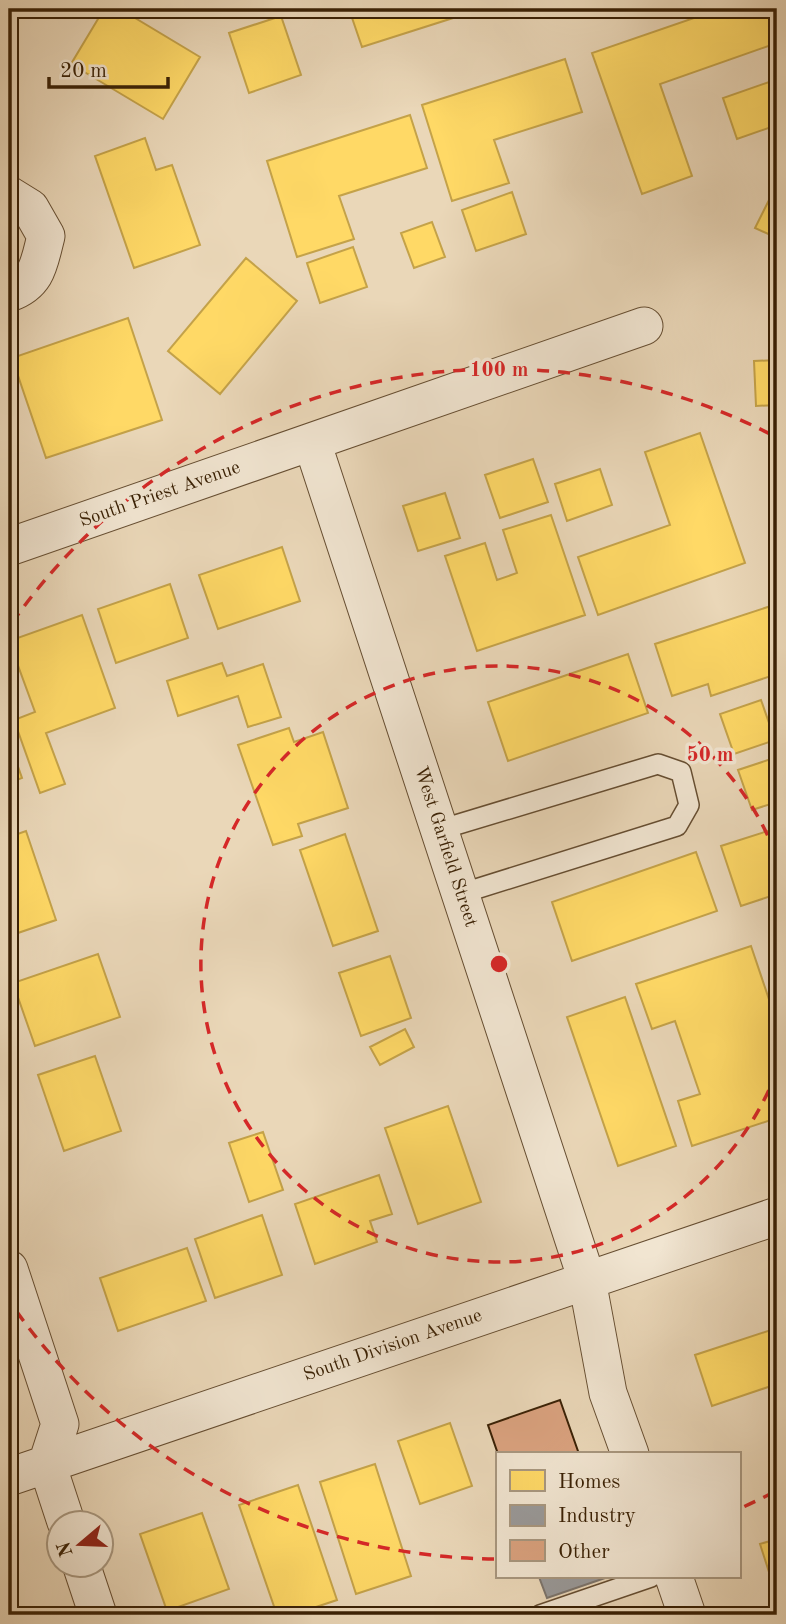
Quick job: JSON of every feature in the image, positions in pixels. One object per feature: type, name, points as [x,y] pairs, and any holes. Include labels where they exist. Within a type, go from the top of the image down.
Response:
[{"type":"street","points":[[9,195],[30,208],[46,236],[38,268],[23,288],[9,293]]},
{"type":"street","name":"South Priest Avenue","points":[[9,548],[644,326]]},
{"type":"street","name":"West Garfield Street","points":[[312,442],[587,1280],[608,1393],[629,1452]]},
{"type":"street","name":"South Division Avenue","points":[[9,1477],[777,1216]]},
{"type":"street","points":[[9,1269],[61,1424],[47,1464],[61,1508]]},
{"type":"street","points":[[86,1578],[98,1615]]},
{"type":"street","points":[[674,1578],[687,1615]]},
{"type":"lane","points":[[439,830],[658,764],[681,772],[689,805],[677,825],[460,894]]},
{"type":"lane","points":[[540,1615],[648,1578]]},
{"type":"building: Homes","points":[[104,9],[120,9],[200,57],[163,119],[71,64]]},
{"type":"building: Homes","points":[[349,9],[450,9],[453,18],[362,47]]},
{"type":"building: Homes","points":[[720,9],[777,9],[777,43],[660,84],[692,176],[642,194],[592,53]]},
{"type":"building: Homes","points":[[281,16],[301,75],[249,93],[229,33]]},
{"type":"building: Homes","points":[[565,59],[582,112],[494,140],[509,183],[452,201],[422,105]]},
{"type":"building: Homes","points":[[769,82],[777,104],[777,125],[737,139],[723,98]]},
{"type":"building: Homes","points":[[410,115],[427,168],[339,196],[354,239],[297,257],[267,161]]},
{"type":"building: Homes","points":[[145,138],[156,170],[172,165],[200,245],[134,268],[95,156]]},
{"type":"building: Homes","points":[[777,184],[777,238],[755,228]]},
{"type":"building: Homes","points":[[512,192],[526,234],[476,251],[462,210]]},
{"type":"building: Homes","points":[[432,222],[445,257],[414,268],[401,233]]},
{"type":"building: Homes","points":[[353,247],[367,287],[320,303],[307,263]]},
{"type":"building: Homes","points":[[246,258],[297,301],[220,394],[168,351]]},
{"type":"building: Homes","points":[[128,318],[162,420],[46,458],[12,358]]},
{"type":"building: Homes","points":[[777,360],[777,405],[756,406],[754,361]]},
{"type":"building: Homes","points":[[9,428],[15,445],[9,447]]},
{"type":"building: Homes","points":[[700,433],[745,563],[598,615],[578,557],[670,525],[645,452]]},
{"type":"building: Homes","points":[[533,459],[548,502],[500,518],[485,475]]},
{"type":"building: Homes","points":[[600,469],[612,505],[567,521],[555,484]]},
{"type":"building: Homes","points":[[445,493],[460,538],[418,551],[403,506]]},
{"type":"building: Homes","points":[[551,515],[585,615],[477,651],[445,556],[485,543],[497,580],[517,573],[503,530]]},
{"type":"building: Homes","points":[[282,547],[300,601],[218,629],[199,575]]},
{"type":"building: Homes","points":[[170,584],[188,638],[116,663],[98,609]]},
{"type":"building: Homes","points":[[777,604],[777,674],[711,696],[708,684],[672,696],[655,644]]},
{"type":"building: Homes","points":[[82,615],[115,708],[46,733],[65,784],[40,793],[14,720],[35,712],[9,641]]},
{"type":"building: Homes","points":[[628,654],[648,713],[508,761],[488,702]]},
{"type":"building: Homes","points":[[222,663],[227,676],[263,664],[281,717],[248,727],[238,696],[178,716],[167,681]]},
{"type":"building: Homes","points":[[761,700],[775,740],[734,754],[720,714]]},
{"type":"building: Homes","points":[[289,728],[294,742],[323,732],[348,808],[298,824],[302,836],[273,845],[238,745]]},
{"type":"building: Homes","points":[[9,741],[22,778],[9,783]]},
{"type":"building: Homes","points":[[777,757],[777,802],[752,810],[738,770]]},
{"type":"building: Homes","points":[[777,828],[777,894],[741,906],[721,846]]},
{"type":"building: Homes","points":[[26,831],[56,920],[9,936],[9,837]]},
{"type":"building: Homes","points":[[345,834],[378,931],[333,946],[300,850]]},
{"type":"building: Homes","points":[[696,852],[717,911],[572,961],[552,902]]},
{"type":"building: Homes","points":[[751,946],[777,1023],[777,1118],[692,1146],[678,1101],[700,1094],[675,1021],[652,1029],[636,984]]},
{"type":"building: Homes","points":[[98,954],[120,1017],[35,1046],[13,983]]},
{"type":"building: Homes","points":[[390,956],[411,1018],[361,1036],[339,973]]},
{"type":"building: Homes","points":[[625,997],[676,1146],[618,1166],[567,1017]]},
{"type":"building: Homes","points":[[405,1029],[414,1047],[380,1065],[370,1047]]},
{"type":"building: Homes","points":[[95,1056],[121,1131],[64,1151],[38,1075]]},
{"type":"building: Homes","points":[[448,1106],[481,1202],[418,1224],[385,1128]]},
{"type":"building: Homes","points":[[263,1132],[283,1190],[249,1202],[229,1143]]},
{"type":"building: Homes","points":[[379,1175],[392,1214],[370,1221],[377,1242],[315,1264],[295,1204]]},
{"type":"building: Homes","points":[[262,1215],[282,1275],[215,1298],[195,1239]]},
{"type":"building: Homes","points":[[187,1248],[206,1301],[118,1331],[100,1278]]},
{"type":"building: Homes","points":[[777,1328],[777,1384],[712,1406],[695,1355]]},
{"type":"building: Homes","points":[[450,1423],[472,1486],[420,1504],[398,1441]]},
{"type":"building: Homes","points":[[375,1464],[411,1576],[356,1594],[320,1482]]},
{"type":"building: Homes","points":[[298,1485],[337,1600],[292,1615],[277,1615],[239,1505]]},
{"type":"building: Homes","points":[[202,1513],[229,1589],[167,1611],[140,1534]]},
{"type":"building: Homes","points":[[777,1539],[777,1597],[760,1544]]},
{"type":"building: Homes","points":[[9,1596],[15,1615],[9,1615]]},
{"type":"building: Industry","points":[[539,1578],[605,1578],[547,1598]]},
{"type":"building: Other","points":[[560,1400],[578,1452],[497,1452],[488,1425]]}]
